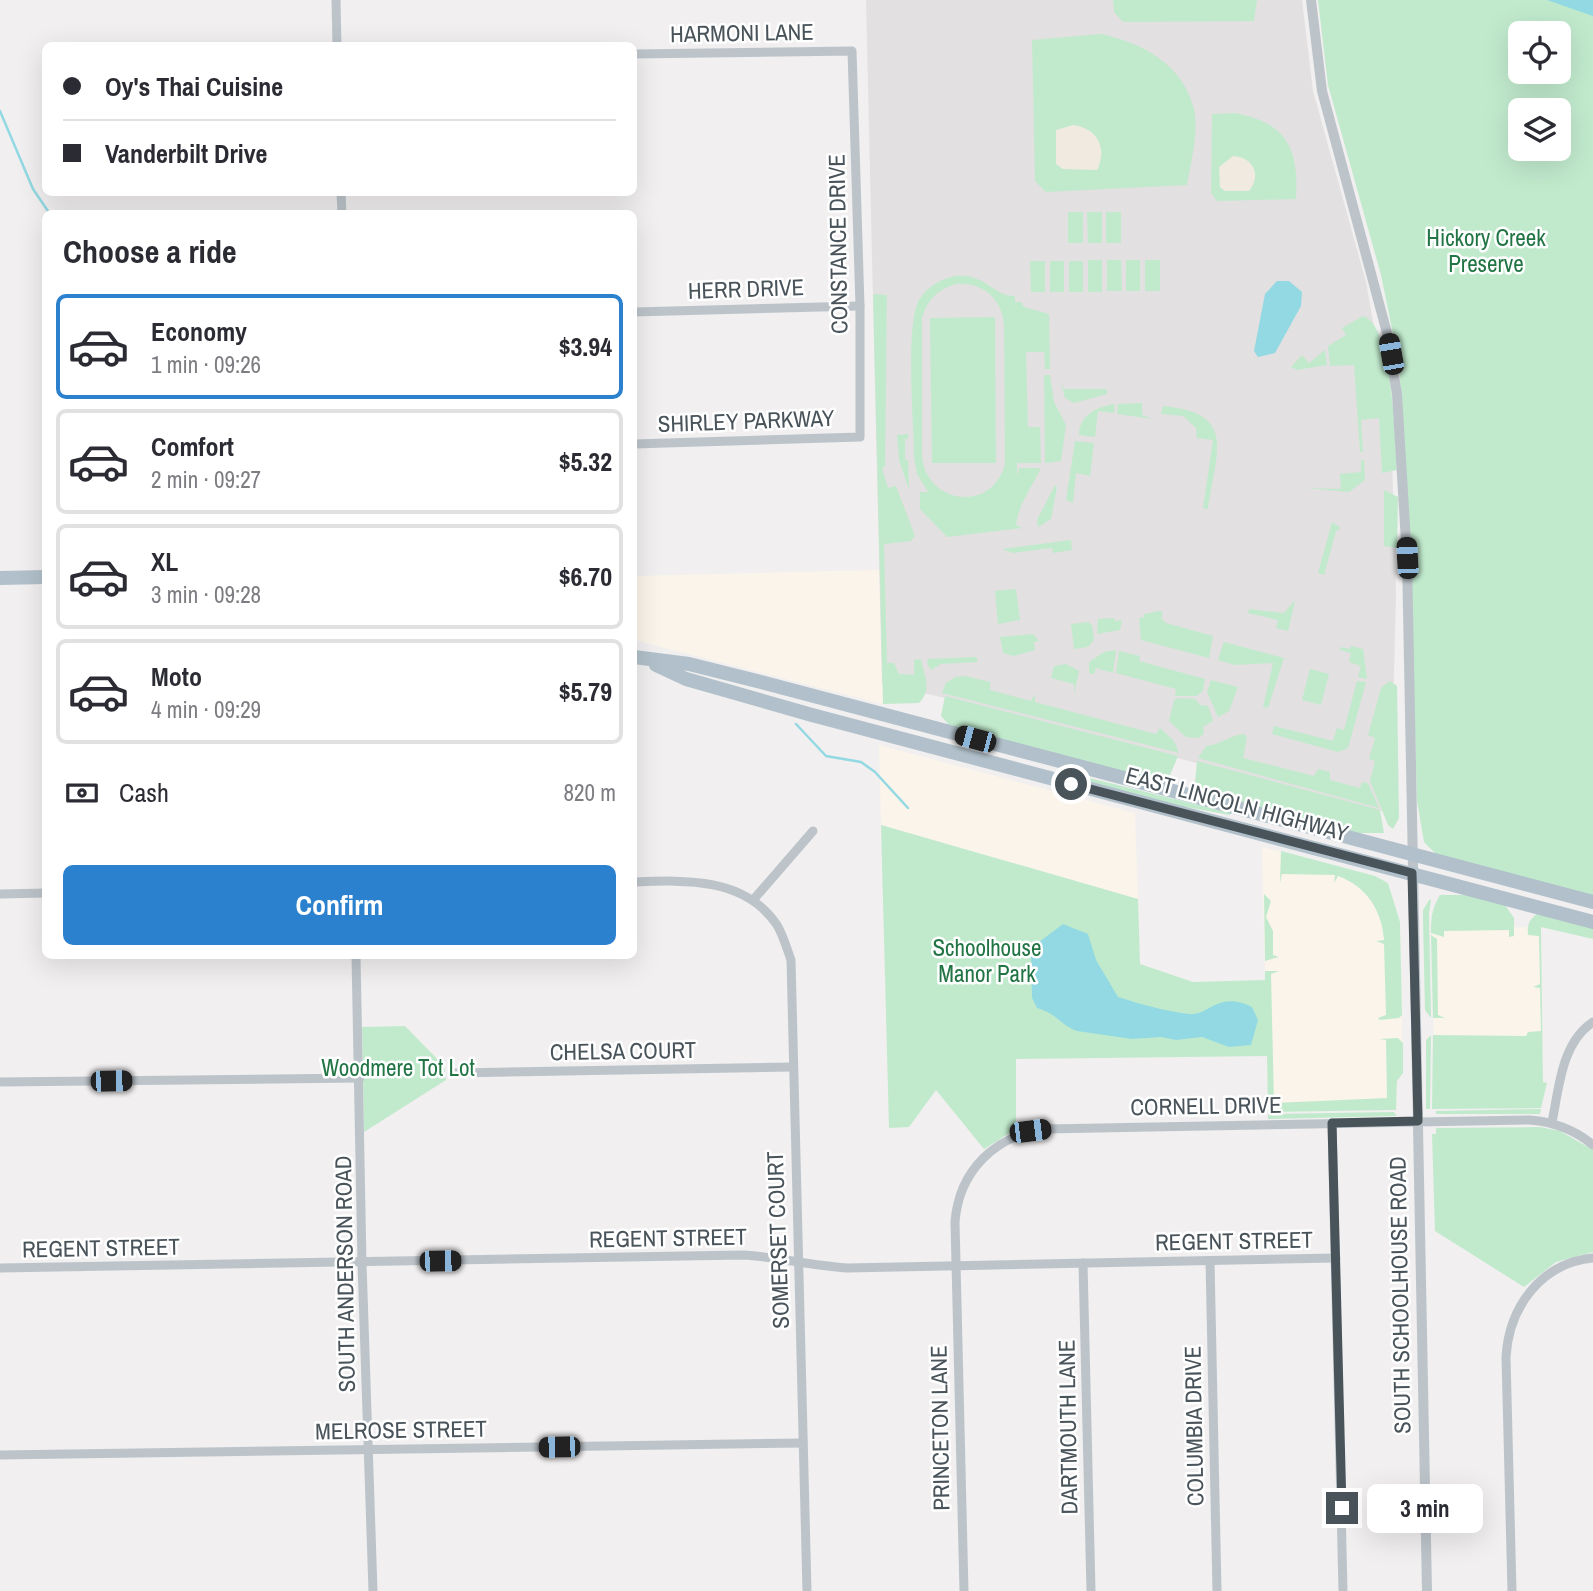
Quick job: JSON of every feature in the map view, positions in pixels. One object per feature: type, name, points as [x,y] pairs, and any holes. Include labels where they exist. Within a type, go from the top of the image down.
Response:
[{"type":"main road","points":[[0,578],[42,577]]},
{"type":"main road","name":"EAST LINCOLN HIGHWAY","points":[[637,658],[689,664],[761,682],[1593,902]]},
{"type":"main road","name":"EAST LINCOLN HIGHWAY","points":[[649,661],[685,679],[767,702],[1593,922]]},
{"type":"street","points":[[336,0],[337,42]]},
{"type":"street","name":"SOUTH SCHOOLHOUSE ROAD","points":[[1311,0],[1322,91],[1387,333],[1397,394],[1407,558],[1427,1591]]},
{"type":"street","name":"HARMONI LANE","points":[[637,54],[852,51]]},
{"type":"street","name":"CONSTANCE DRIVE","points":[[852,51],[860,306],[860,437]]},
{"type":"street","name":"HERR DRIVE","points":[[637,312],[860,306]]},
{"type":"street","name":"SHIRLEY PARKWAY","points":[[637,443],[860,437]]},
{"type":"street","points":[[637,882],[691,880],[754,899],[813,831]]},
{"type":"street","points":[[0,894],[42,893]]},
{"type":"street","name":"SOMERSET COURT","points":[[754,899],[777,926],[791,960],[807,1591]]},
{"type":"street","name":"SOUTH ANDERSON ROAD","points":[[356,959],[362,1263],[373,1591]]},
{"type":"street","points":[[1593,1023],[1575,1040],[1566,1058],[1552,1122],[1580,1134],[1593,1144]]},
{"type":"street","name":"CHELSA COURT","points":[[455,1073],[792,1067]]},
{"type":"street","points":[[0,1082],[360,1078]]},
{"type":"street","name":"CORNELL DRIVE","points":[[956,1265],[956,1211],[962,1189],[984,1157],[1017,1135],[1046,1129],[1418,1121],[1552,1122]]},
{"type":"street","points":[[1332,1123],[1343,1591]]},
{"type":"street","name":"REGENT STREET","points":[[0,1268],[743,1255],[779,1257],[848,1268],[1336,1258]]},
{"type":"street","points":[[1512,1591],[1506,1356],[1509,1332],[1518,1307],[1537,1284],[1559,1268],[1593,1258]]},
{"type":"street","name":"COLUMBIA DRIVE","points":[[1210,1261],[1217,1591]]},
{"type":"street","name":"DARTMOUTH LANE","points":[[1083,1263],[1091,1591]]},
{"type":"street","name":"PRINCETON LANE","points":[[956,1265],[964,1591]]},
{"type":"street","name":"MELROSE STREET","points":[[0,1455],[803,1443]]},
{"type":"shaded area","points":[[866,0],[1302,0],[1313,91],[1366,282],[1391,423],[1396,593],[1393,712],[1385,812],[950,699],[882,684]]},
{"type":"shaded area","points":[[879,570],[883,704],[637,641],[637,576]]},
{"type":"shaded area","points":[[879,745],[1135,813],[1138,899],[881,825]]},
{"type":"shaded area","points":[[1262,847],[1375,876],[1388,883],[1400,922],[1403,1073],[1397,1081],[1396,1110],[1268,1112]]},
{"type":"shaded area","points":[[1541,927],[1543,1082],[1435,1084],[1431,928]]},
{"type":"green space","points":[[1113,0],[1257,0],[1254,21],[1123,22],[1114,12]]},
{"type":"green space","name":"Hickory Creek Preserve","points":[[1318,0],[1593,0],[1593,897],[1437,855],[1424,842],[1417,801],[1409,519],[1399,363],[1381,275],[1328,85]]},
{"type":"green space","points":[[1101,34],[1131,43],[1158,58],[1170,67],[1188,93],[1194,109],[1196,127],[1187,185],[1046,192],[1035,181],[1032,40]]},
{"type":"green space","points":[[1234,113],[1266,123],[1286,141],[1295,166],[1296,199],[1217,201],[1211,193],[1212,114]]},
{"type":"green space","points":[[1068,212],[1083,212],[1083,243],[1068,243]]},
{"type":"green space","points":[[1087,212],[1102,212],[1102,243],[1088,243]]},
{"type":"green space","points":[[1106,212],[1121,212],[1121,243],[1106,243]]},
{"type":"green space","points":[[1088,260],[1102,260],[1102,292],[1088,292]]},
{"type":"green space","points":[[1107,260],[1121,260],[1122,291],[1107,291]]},
{"type":"green space","points":[[1126,260],[1140,260],[1140,291],[1126,291]]},
{"type":"green space","points":[[1145,260],[1160,260],[1160,291],[1145,291]]},
{"type":"green space","points":[[1030,261],[1045,261],[1045,292],[1031,292]]},
{"type":"green space","points":[[1050,261],[1064,261],[1064,292],[1050,292]]},
{"type":"green space","points":[[1069,261],[1083,261],[1083,292],[1069,292]]},
{"type":"green space","points":[[954,276],[982,281],[1000,292],[1015,296],[1015,302],[1021,302],[1024,307],[1049,314],[1050,369],[1045,369],[1044,352],[1026,352],[1028,427],[1040,427],[1041,463],[1017,463],[1017,476],[1019,468],[1041,468],[1020,509],[1016,525],[1022,528],[947,537],[920,509],[920,492],[928,492],[917,474],[914,457],[911,352],[912,331],[919,300],[938,282]],"holes":[[[956,284],[965,284],[989,294],[1002,315],[1005,464],[998,479],[988,490],[975,496],[961,497],[936,486],[927,473],[922,457],[922,318],[930,301],[939,292]]]},
{"type":"green space","points":[[873,294],[887,295],[885,467],[882,468],[888,488],[896,486],[915,536],[911,541],[884,544],[887,663],[894,663],[899,674],[914,675],[914,660],[921,659],[927,687],[919,703],[883,704]]},
{"type":"green space","points":[[1363,316],[1373,324],[1381,339],[1391,385],[1397,470],[1382,473],[1379,418],[1361,420],[1363,452],[1360,452],[1354,365],[1330,366],[1328,346],[1346,335],[1342,328]]},
{"type":"green space","points":[[995,317],[996,463],[932,463],[930,318]]},
{"type":"green space","points":[[1325,350],[1327,365],[1297,370],[1291,367],[1302,355],[1309,363]]},
{"type":"green space","points":[[1044,375],[1050,375],[1054,402],[1066,425],[1061,461],[1045,463]]},
{"type":"green space","points":[[1061,382],[1064,389],[1107,389],[1107,394],[1074,403],[1065,398]]},
{"type":"green space","points":[[1142,403],[1142,415],[1153,419],[1117,414],[1118,404]]},
{"type":"green space","points":[[1115,404],[1114,413],[1098,411],[1095,437],[1079,435],[1086,417],[1102,407]]},
{"type":"green space","points":[[1163,406],[1187,410],[1203,417],[1212,427],[1217,439],[1217,453],[1208,509],[1203,508],[1213,440],[1197,438],[1196,428],[1183,416],[1161,414]]},
{"type":"green space","points":[[908,434],[908,439],[905,439],[905,460],[908,460],[909,490],[899,460],[897,435]]},
{"type":"green space","points":[[1075,441],[1094,443],[1090,476],[1076,473],[1073,503],[1066,500]]},
{"type":"green space","points":[[1361,460],[1364,460],[1365,480],[1349,492],[1306,488],[1341,489],[1340,474],[1361,472]]},
{"type":"green space","points":[[1055,485],[1057,487],[1051,519],[1038,527],[1037,520]]},
{"type":"green space","points":[[1384,490],[1398,497],[1397,548],[1384,546]]},
{"type":"green space","points":[[1332,522],[1341,528],[1336,531],[1324,575],[1318,573]]},
{"type":"green space","points":[[1071,540],[1072,550],[1053,553],[1052,548],[1013,553],[1002,549]]},
{"type":"green space","points":[[1016,589],[1020,620],[998,624],[995,591]]},
{"type":"green space","points":[[1295,600],[1288,631],[1276,628],[1278,620],[1248,613],[1249,609],[1284,613]]},
{"type":"green space","points":[[1163,612],[1161,618],[1166,623],[1213,636],[1209,658],[1141,640],[1139,618],[1144,617],[1144,614]]},
{"type":"green space","points":[[1114,618],[1115,621],[1122,620],[1120,630],[1097,634],[1098,619]]},
{"type":"green space","points":[[1088,622],[1092,625],[1094,640],[1088,647],[1074,649],[1071,624]]},
{"type":"green space","points":[[1033,634],[1039,641],[1034,642],[1035,650],[1013,656],[1003,653],[1000,637]]},
{"type":"green space","points":[[1224,642],[1284,658],[1268,708],[1263,707],[1273,663],[1235,665],[1218,660]]},
{"type":"green space","points":[[1352,646],[1363,649],[1367,679],[1358,677],[1361,666],[1349,662],[1351,653],[1340,650],[1340,647],[1349,649]]},
{"type":"green space","points":[[1116,650],[1113,673],[1096,668],[1094,674],[1089,673],[1089,662],[1104,652]]},
{"type":"green space","points":[[1119,651],[1140,656],[1139,661],[1205,679],[1203,691],[1196,696],[1175,696],[1176,689],[1116,673]]},
{"type":"green space","points":[[976,657],[978,662],[941,664],[931,670],[927,663],[928,659]]},
{"type":"green space","points":[[1066,664],[1079,671],[1074,694],[1074,684],[1051,678],[1054,666]]},
{"type":"green space","points":[[1310,669],[1329,674],[1321,705],[1302,700]]},
{"type":"green space","points":[[965,676],[990,682],[990,690],[1031,701],[1035,694],[1035,702],[1156,734],[1160,728],[1174,741],[1179,753],[942,693],[946,683],[955,677]]},
{"type":"green space","points":[[1211,680],[1238,687],[1229,711],[1218,717],[1207,692]]},
{"type":"green space","points":[[1357,681],[1366,682],[1348,748],[1338,752],[1272,734],[1274,726],[1333,741],[1337,728],[1344,730]]},
{"type":"green space","points":[[1390,681],[1397,686],[1399,818],[1393,829],[1388,825],[1370,781],[1375,761],[1369,759],[1375,738],[1368,735],[1381,688]]},
{"type":"green space","points":[[945,696],[1178,756],[1170,775],[1157,781],[949,725],[941,716]]},
{"type":"green space","points":[[1195,699],[1200,705],[1208,706],[1213,721],[1203,727],[1204,733],[1199,738],[1186,737],[1169,721],[1174,700]]},
{"type":"green space","points":[[1245,734],[1247,738],[1243,758],[1314,776],[1318,769],[1330,772],[1330,780],[1360,788],[1362,782],[1368,783],[1379,808],[1198,758],[1206,746]]},
{"type":"green space","points":[[1197,761],[1380,810],[1384,833],[1356,833],[1202,792],[1195,782]]},
{"type":"green space","points":[[1065,772],[1231,813],[1230,815],[1169,804],[1064,775]]},
{"type":"green space","name":"Schoolhouse Manor Park","points":[[881,825],[1138,899],[1140,964],[1193,982],[1265,980],[1265,971],[1279,971],[1271,974],[1274,1103],[1387,1098],[1386,1040],[1379,1039],[1398,1038],[1403,1043],[1403,1073],[1397,1081],[1396,1110],[1268,1112],[1267,1056],[1016,1059],[1016,1129],[984,1149],[936,1090],[909,1127],[889,1128]]},
{"type":"green space","points":[[1281,851],[1375,876],[1388,883],[1400,922],[1402,1015],[1399,1018],[1378,1018],[1386,1015],[1384,944],[1376,941],[1384,940],[1380,919],[1371,900],[1348,880],[1338,876],[1334,883],[1335,875],[1282,874],[1280,883]]},
{"type":"green space","points":[[1264,894],[1271,901],[1266,917],[1273,931],[1273,955],[1279,957],[1265,961]]},
{"type":"green space","points":[[1440,895],[1465,895],[1505,905],[1514,918],[1514,936],[1509,937],[1509,930],[1444,931],[1444,937],[1431,933],[1435,904]]},
{"type":"green space","points":[[1430,899],[1431,1018],[1425,1010],[1423,921],[1423,910]]},
{"type":"green space","points":[[1537,914],[1593,928],[1593,939],[1541,927],[1543,1082],[1547,1083],[1541,1108],[1432,1109],[1433,1035],[1526,1036],[1528,1032],[1541,1031],[1540,988],[1533,987],[1540,984],[1539,936],[1528,935],[1529,923]]},
{"type":"green space","points":[[1431,935],[1437,939],[1438,1015],[1445,1018],[1433,1018]]},
{"type":"green space","name":"Woodmere Tot Lot","points":[[405,1026],[444,1066],[446,1080],[364,1132],[362,1027]]},
{"type":"green space","points":[[1431,1035],[1430,1109],[1426,1109],[1426,1040]]},
{"type":"green space","points":[[1541,1109],[1540,1114],[1436,1114],[1436,1111]]},
{"type":"green space","points":[[1394,1112],[1397,1116],[1268,1119],[1268,1114]]},
{"type":"green space","points":[[1540,1127],[1560,1131],[1593,1150],[1593,1252],[1556,1262],[1524,1287],[1435,1231],[1432,1134],[1436,1134],[1436,1128]]},
{"type":"sand","points":[[1073,125],[1088,130],[1098,140],[1101,154],[1097,170],[1063,169],[1056,164],[1056,130]]},
{"type":"sand","points":[[1233,156],[1246,160],[1253,168],[1255,179],[1249,191],[1225,191],[1220,187],[1219,167]]},
{"type":"water","points":[[1547,0],[1593,0],[1593,16]]},
{"type":"water","points":[[1277,281],[1289,281],[1302,292],[1301,306],[1275,353],[1258,357],[1254,351],[1265,294]]},
{"type":"water","points":[[1063,924],[1088,934],[1096,960],[1118,997],[1189,1014],[1231,1001],[1252,1007],[1258,1020],[1251,1045],[1229,1047],[1202,1037],[1176,1040],[1161,1037],[1132,1039],[1077,1031],[1050,1013],[1037,1008],[1032,998],[1031,948]]},
{"type":"waterway","points":[[0,111],[33,189],[47,210]]},
{"type":"waterway","points":[[796,724],[826,756],[861,762],[875,772],[908,808]]},
{"type":"route","points":[[1071,784],[1412,873],[1418,1121],[1332,1123],[1342,1508]]}]
